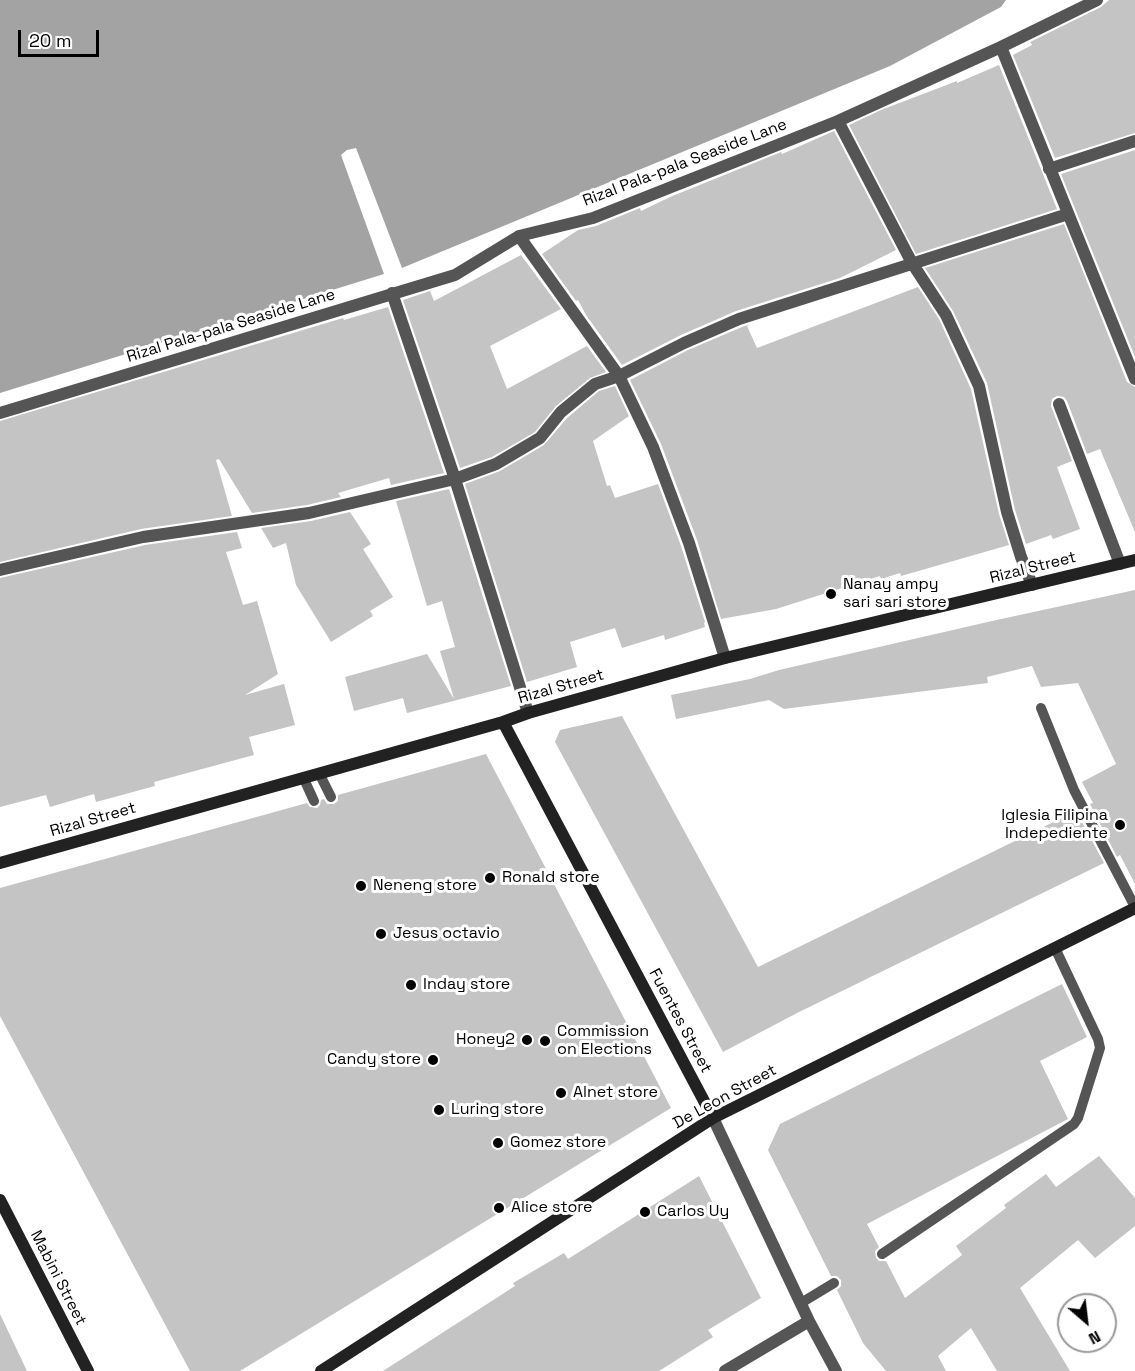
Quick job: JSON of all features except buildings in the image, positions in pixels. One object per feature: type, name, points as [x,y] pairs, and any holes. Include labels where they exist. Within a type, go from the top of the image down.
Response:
[{"type":"street","name":"Rizal Pala-pala Seaside Lane","points":[[0,413],[455,275],[519,236],[593,218],[838,121],[1001,47],[1097,0]]},
{"type":"street","points":[[1001,47],[1135,379]]},
{"type":"street","points":[[838,121],[912,263],[946,315],[979,386],[1007,512],[1020,557],[1032,585]]},
{"type":"street","points":[[1049,169],[1135,141]]},
{"type":"street","points":[[0,570],[143,537],[309,513],[455,479],[496,464],[540,438],[561,412],[595,384],[619,376],[684,343],[739,319],[1068,214]]},
{"type":"street","points":[[519,236],[619,376],[653,447],[689,543],[724,658]]},
{"type":"street","points":[[392,293],[455,479],[528,713]]},
{"type":"street","points":[[1059,404],[1120,564]]},
{"type":"street","name":"Rizal Street","points":[[0,863],[724,658],[1135,560]]},
{"type":"street","name":"Fuentes Street","points":[[503,722],[713,1118],[809,1321],[836,1371]]},
{"type":"street","name":"De Leon Street","points":[[321,1371],[713,1118],[1135,908]]},
{"type":"street","name":"Mabini Street","points":[[0,1200],[88,1371]]},
{"type":"street","points":[[725,1371],[809,1321]]},
{"type":"lane","points":[[1041,708],[1074,790],[1135,908]]},
{"type":"lane","points":[[319,773],[331,797]]},
{"type":"lane","points":[[304,778],[315,801]]},
{"type":"lane","points":[[882,1254],[1074,1124],[1078,1118],[1100,1048],[1098,1039],[1055,948]]},
{"type":"lane","points":[[801,1304],[834,1283]]},
{"type":"shaded area","points":[[0,0],[1006,0],[1001,7],[890,66],[402,268],[356,148],[347,150],[341,155],[384,274],[0,393]]},
{"type":"place","name":"Nanay ampy sari sari store","points":[[831,594]]},
{"type":"place","name":"Iglesia Filipina Indepediente","points":[[1120,825]]},
{"type":"place","name":"Ronald store","points":[[490,878]]},
{"type":"place","name":"Neneng store","points":[[361,886]]},
{"type":"place","name":"Jesus octavio","points":[[381,934]]},
{"type":"place","name":"Inday store","points":[[411,985]]},
{"type":"place","name":"Honey2","points":[[527,1040]]},
{"type":"place","name":"Commission on Elections","points":[[545,1041]]},
{"type":"place","name":"Candy store","points":[[433,1060]]},
{"type":"place","name":"Alnet store","points":[[561,1093]]},
{"type":"place","name":"Luring store","points":[[439,1110]]},
{"type":"place","name":"Gomez store","points":[[498,1143]]},
{"type":"place","name":"Alice store","points":[[499,1208]]},
{"type":"place","name":"Carlos Uy","points":[[645,1212]]}]
